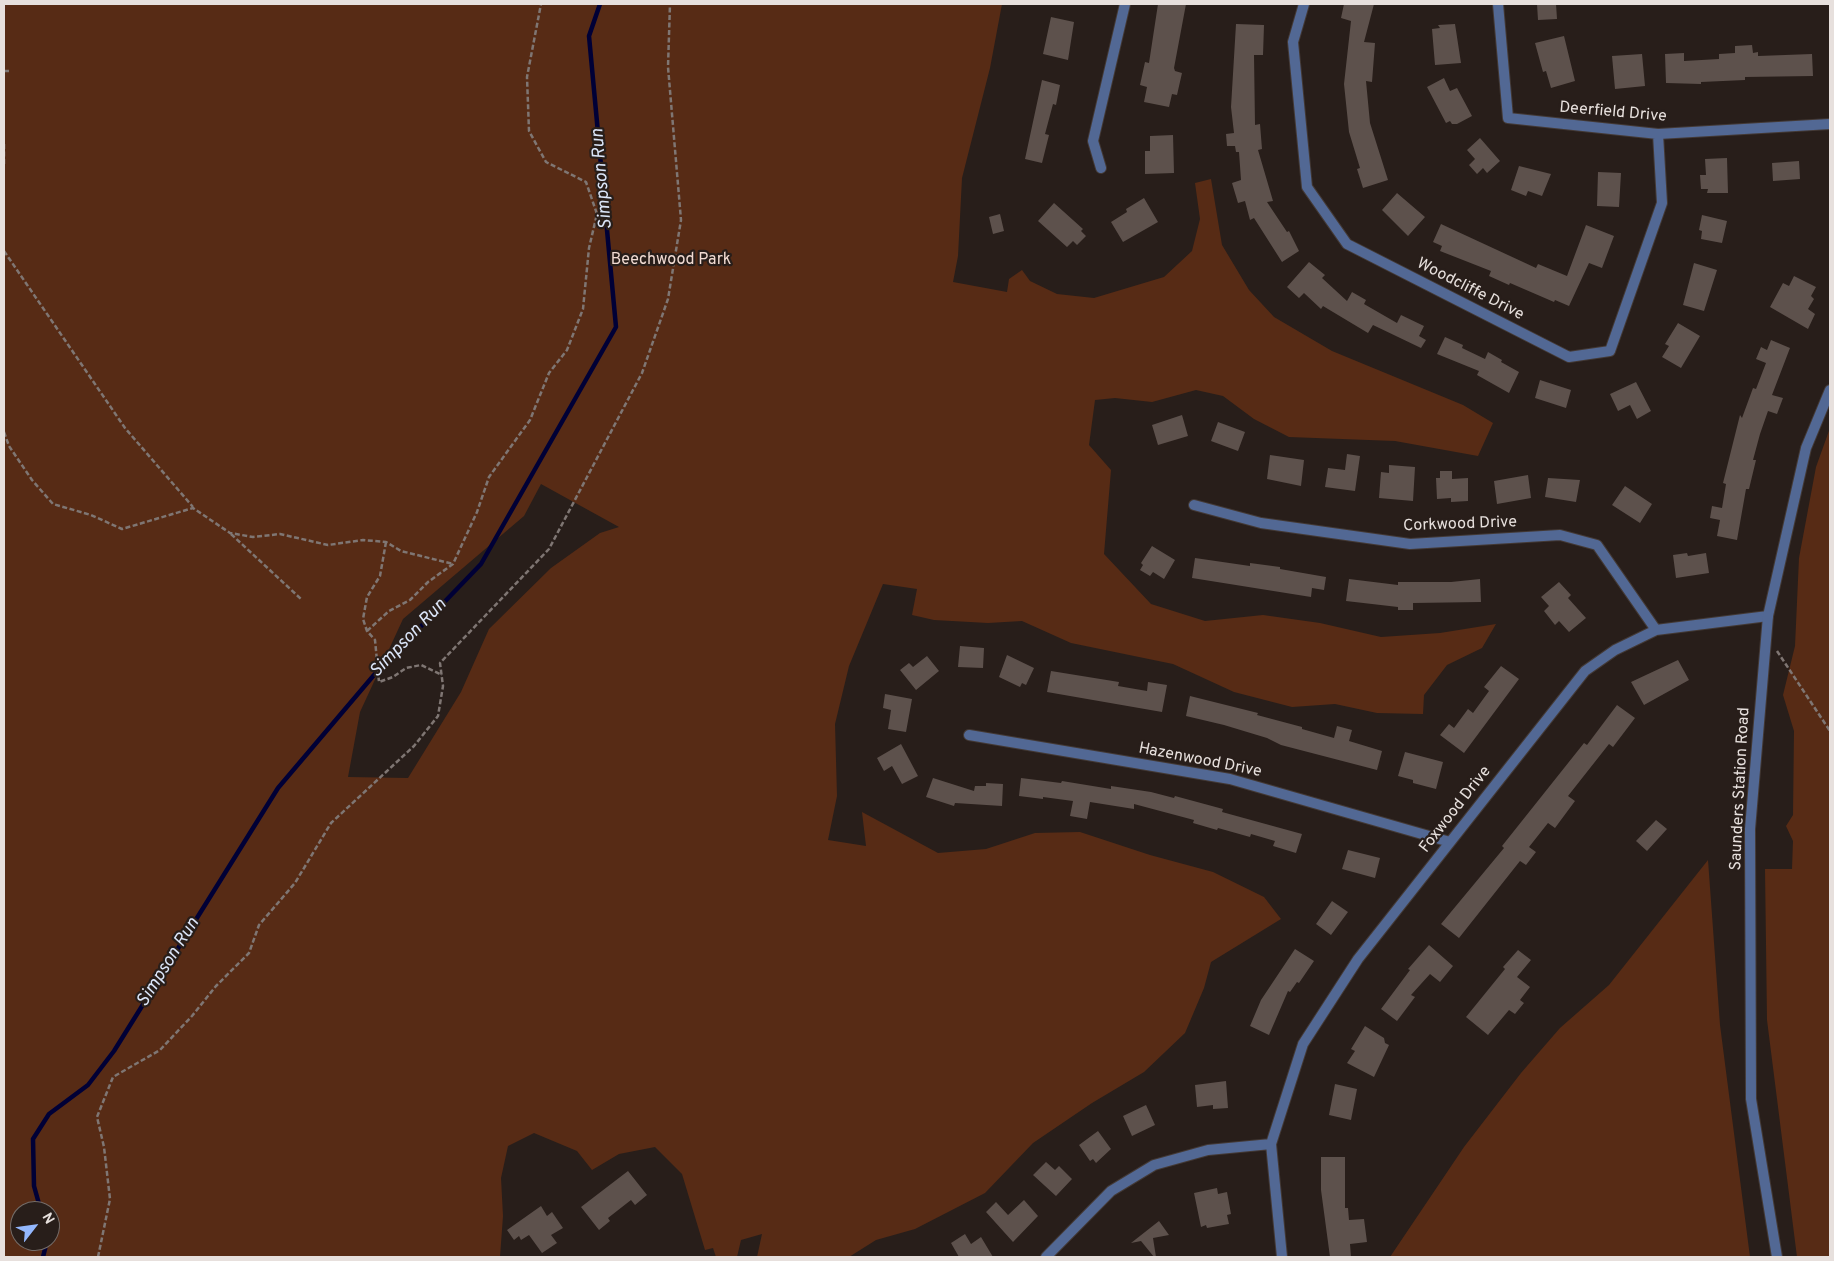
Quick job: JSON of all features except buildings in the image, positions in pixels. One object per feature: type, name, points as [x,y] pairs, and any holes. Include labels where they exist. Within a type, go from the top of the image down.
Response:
[{"type":"street","points":[[1101,168],[1093,141],[1125,4]]},
{"type":"street","name":"Woodcliffe Drive","points":[[1304,4],[1293,42],[1307,187],[1347,244],[1569,357],[1610,350],[1662,203],[1658,134]]},
{"type":"street","name":"Deerfield Drive","points":[[1498,4],[1508,118],[1658,134],[1830,124]]},
{"type":"street","name":"Saunders Station Road","points":[[1777,1257],[1751,1099],[1750,829],[1768,616],[1806,448],[1830,390]]},
{"type":"street","name":"Corkwood Drive","points":[[1194,505],[1262,523],[1410,544],[1560,535],[1597,545],[1656,630]]},
{"type":"street","name":"Foxwood Drive","points":[[1282,1257],[1271,1144],[1303,1044],[1358,960],[1585,671],[1615,650],[1656,630],[1768,616]]},
{"type":"street","name":"Hazenwood Drive","points":[[969,735],[1230,780],[1450,842]]},
{"type":"street","points":[[1046,1257],[1111,1192],[1154,1165],[1208,1150],[1271,1144]]},
{"type":"path","points":[[367,630],[389,611],[410,600],[428,582],[453,564],[477,512],[489,477],[530,420],[549,373],[567,350],[583,309],[589,248],[597,214],[586,182],[546,162],[529,131],[527,77],[541,4]]},
{"type":"path","points":[[98,1257],[110,1199],[104,1147],[97,1117],[114,1077],[160,1050],[249,953],[259,925],[295,883],[331,823],[414,746],[438,716],[443,686],[440,663],[549,549],[642,374],[668,299],[681,220],[668,67],[670,4]]},
{"type":"path","points":[[4,71],[9,71]]},
{"type":"path","points":[[4,144],[4,165]]},
{"type":"path","points":[[4,252],[125,428],[193,508],[230,533],[301,599]]},
{"type":"path","points":[[4,432],[9,446],[53,504],[91,515],[122,529],[148,523],[193,508]]},
{"type":"path","points":[[230,533],[253,537],[280,534],[328,545],[363,540],[386,542],[401,551],[453,564]]},
{"type":"path","points":[[386,542],[380,576],[367,597],[363,619],[367,630],[375,640],[379,682],[394,677],[406,668],[421,665],[442,675]]},
{"type":"path","points":[[1766,636],[1830,731]]},
{"type":"green space","name":"Beechwood Park","points":[[4,4],[1002,4],[990,68],[962,178],[958,256],[953,282],[1007,292],[1009,279],[1022,270],[1030,281],[1057,294],[1094,298],[1164,277],[1192,251],[1200,219],[1195,183],[1211,179],[1222,245],[1249,290],[1274,317],[1332,351],[1463,405],[1493,423],[1478,456],[1395,441],[1289,437],[1254,419],[1223,396],[1196,390],[1152,402],[1115,398],[1095,400],[1089,445],[1111,470],[1104,554],[1151,604],[1205,621],[1263,615],[1320,623],[1381,637],[1440,633],[1496,624],[1482,648],[1447,665],[1424,695],[1423,714],[1377,713],[1335,704],[1292,707],[1234,692],[1173,664],[1071,643],[1022,621],[988,623],[934,620],[912,615],[917,589],[883,584],[849,666],[835,724],[837,796],[828,840],[866,846],[862,812],[938,853],[986,849],[1035,833],[1080,832],[1150,855],[1213,872],[1264,897],[1281,919],[1211,962],[1204,988],[1185,1033],[1144,1072],[1092,1103],[1033,1143],[985,1193],[915,1229],[876,1240],[849,1257],[757,1257],[762,1234],[741,1240],[737,1257],[716,1257],[713,1248],[705,1250],[682,1174],[655,1147],[619,1154],[592,1170],[577,1151],[534,1133],[508,1146],[501,1178],[503,1216],[500,1257],[4,1257]],"holes":[[[541,484],[619,527],[600,533],[551,568],[489,629],[461,692],[408,778],[348,777],[360,712],[403,619],[524,516]]]},
{"type":"green space","points":[[1830,428],[1830,1257],[1797,1257],[1767,1020],[1765,869],[1792,869],[1793,841],[1786,826],[1793,815],[1794,731],[1783,695],[1795,646],[1799,558],[1816,467]]},
{"type":"green space","points":[[1708,860],[1720,1025],[1750,1257],[1390,1257],[1464,1147],[1521,1073],[1560,1028],[1609,985]]},
{"type":"waterway","name":"Simpson Run","points":[[38,1201],[34,1186],[33,1139],[49,1114],[88,1085],[114,1051],[278,788],[374,675],[481,564],[616,327],[589,36],[600,4]]},
{"type":"waterway","name":"Simpson Run","points":[[43,1257],[44,1251]]}]
